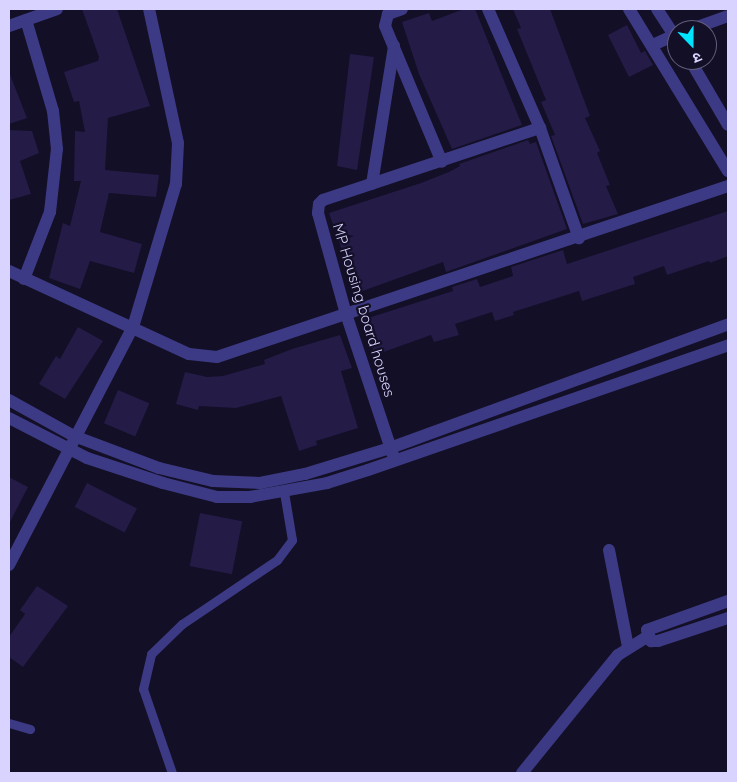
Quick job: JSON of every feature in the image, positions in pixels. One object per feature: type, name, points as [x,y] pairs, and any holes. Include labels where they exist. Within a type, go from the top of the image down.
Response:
[{"type":"street","points":[[9,26],[58,9]]},
{"type":"street","points":[[9,565],[74,436],[133,327],[176,184],[177,134],[149,9]]},
{"type":"street","points":[[402,9],[386,18],[385,26],[442,162]]},
{"type":"street","points":[[488,9],[540,128],[579,238]]},
{"type":"street","points":[[629,9],[653,45],[728,171]]},
{"type":"street","points":[[657,9],[667,24]]},
{"type":"street","points":[[24,279],[50,212],[57,150],[53,111],[26,20]]},
{"type":"street","points":[[653,45],[667,40]]},
{"type":"street","points":[[372,184],[394,46]]},
{"type":"street","points":[[696,70],[728,125]]},
{"type":"street","name":"MP Housing board houses","points":[[395,461],[346,314],[318,207],[323,200],[540,128]]},
{"type":"street","points":[[9,271],[189,354],[217,357],[579,238],[728,186]]},
{"type":"street","points":[[9,400],[74,436],[159,468],[213,481],[245,484],[283,480],[390,448],[728,324]]},
{"type":"street","points":[[9,418],[87,458],[155,481],[217,497],[250,497],[284,492],[395,461],[728,345]]},
{"type":"street","points":[[609,550],[628,647]]},
{"type":"street","points":[[728,600],[650,626],[648,636],[651,641],[658,641],[728,618]]},
{"type":"street","points":[[522,773],[628,647],[648,636]]},
{"type":"lane","points":[[172,773],[142,689],[151,654],[182,624],[277,560],[292,540],[284,492]]},
{"type":"lane","points":[[9,723],[30,729]]},
{"type":"building","points":[[82,9],[117,9],[150,106],[108,118],[105,170],[159,175],[156,197],[109,193],[100,232],[142,244],[134,273],[90,261],[80,289],[49,278],[63,223],[70,226],[81,181],[74,181],[75,131],[85,132],[79,101],[74,102],[64,72],[98,61],[99,57]]},
{"type":"building","points":[[464,9],[475,9],[522,125],[452,149],[419,74],[402,22],[429,13],[432,21]]},
{"type":"building","points":[[513,9],[550,9],[590,116],[585,118],[600,151],[597,153],[610,185],[606,186],[618,214],[583,224],[551,136],[555,135],[541,102],[546,100],[517,29],[521,28]]},
{"type":"building","points":[[627,25],[641,53],[645,51],[653,65],[629,77],[608,35]]},
{"type":"building","points":[[350,54],[374,57],[357,170],[337,166]]},
{"type":"building","points":[[9,72],[27,118],[9,124]]},
{"type":"building","points":[[9,130],[32,131],[39,153],[20,161],[31,194],[9,200]]},
{"type":"building","points":[[528,140],[530,144],[536,142],[567,229],[446,272],[443,262],[357,293],[329,213],[421,183],[449,172],[460,166],[459,164]]},
{"type":"building","points":[[728,211],[728,256],[710,263],[709,261],[667,275],[664,266],[633,277],[635,284],[582,301],[579,291],[513,312],[514,315],[495,321],[492,312],[455,324],[459,335],[434,342],[431,335],[375,355],[362,320],[453,291],[452,287],[477,279],[480,287],[513,276],[511,267],[563,250],[567,264]]},
{"type":"building","points":[[78,327],[103,341],[65,399],[39,384],[56,356],[60,359]]},
{"type":"building","points":[[340,335],[352,368],[341,371],[358,428],[316,441],[317,445],[299,451],[281,396],[236,408],[199,406],[198,410],[176,404],[185,372],[207,377],[223,376],[265,364],[264,360],[292,349]]},
{"type":"building","points":[[118,390],[149,403],[135,436],[104,423]]},
{"type":"building","points":[[9,477],[28,487],[9,524]]},
{"type":"building","points":[[87,483],[137,508],[125,532],[75,507]]},
{"type":"building","points":[[200,513],[242,521],[232,574],[190,566]]},
{"type":"building","points":[[37,586],[68,606],[23,667],[9,657],[9,637],[25,614],[20,610]]}]
